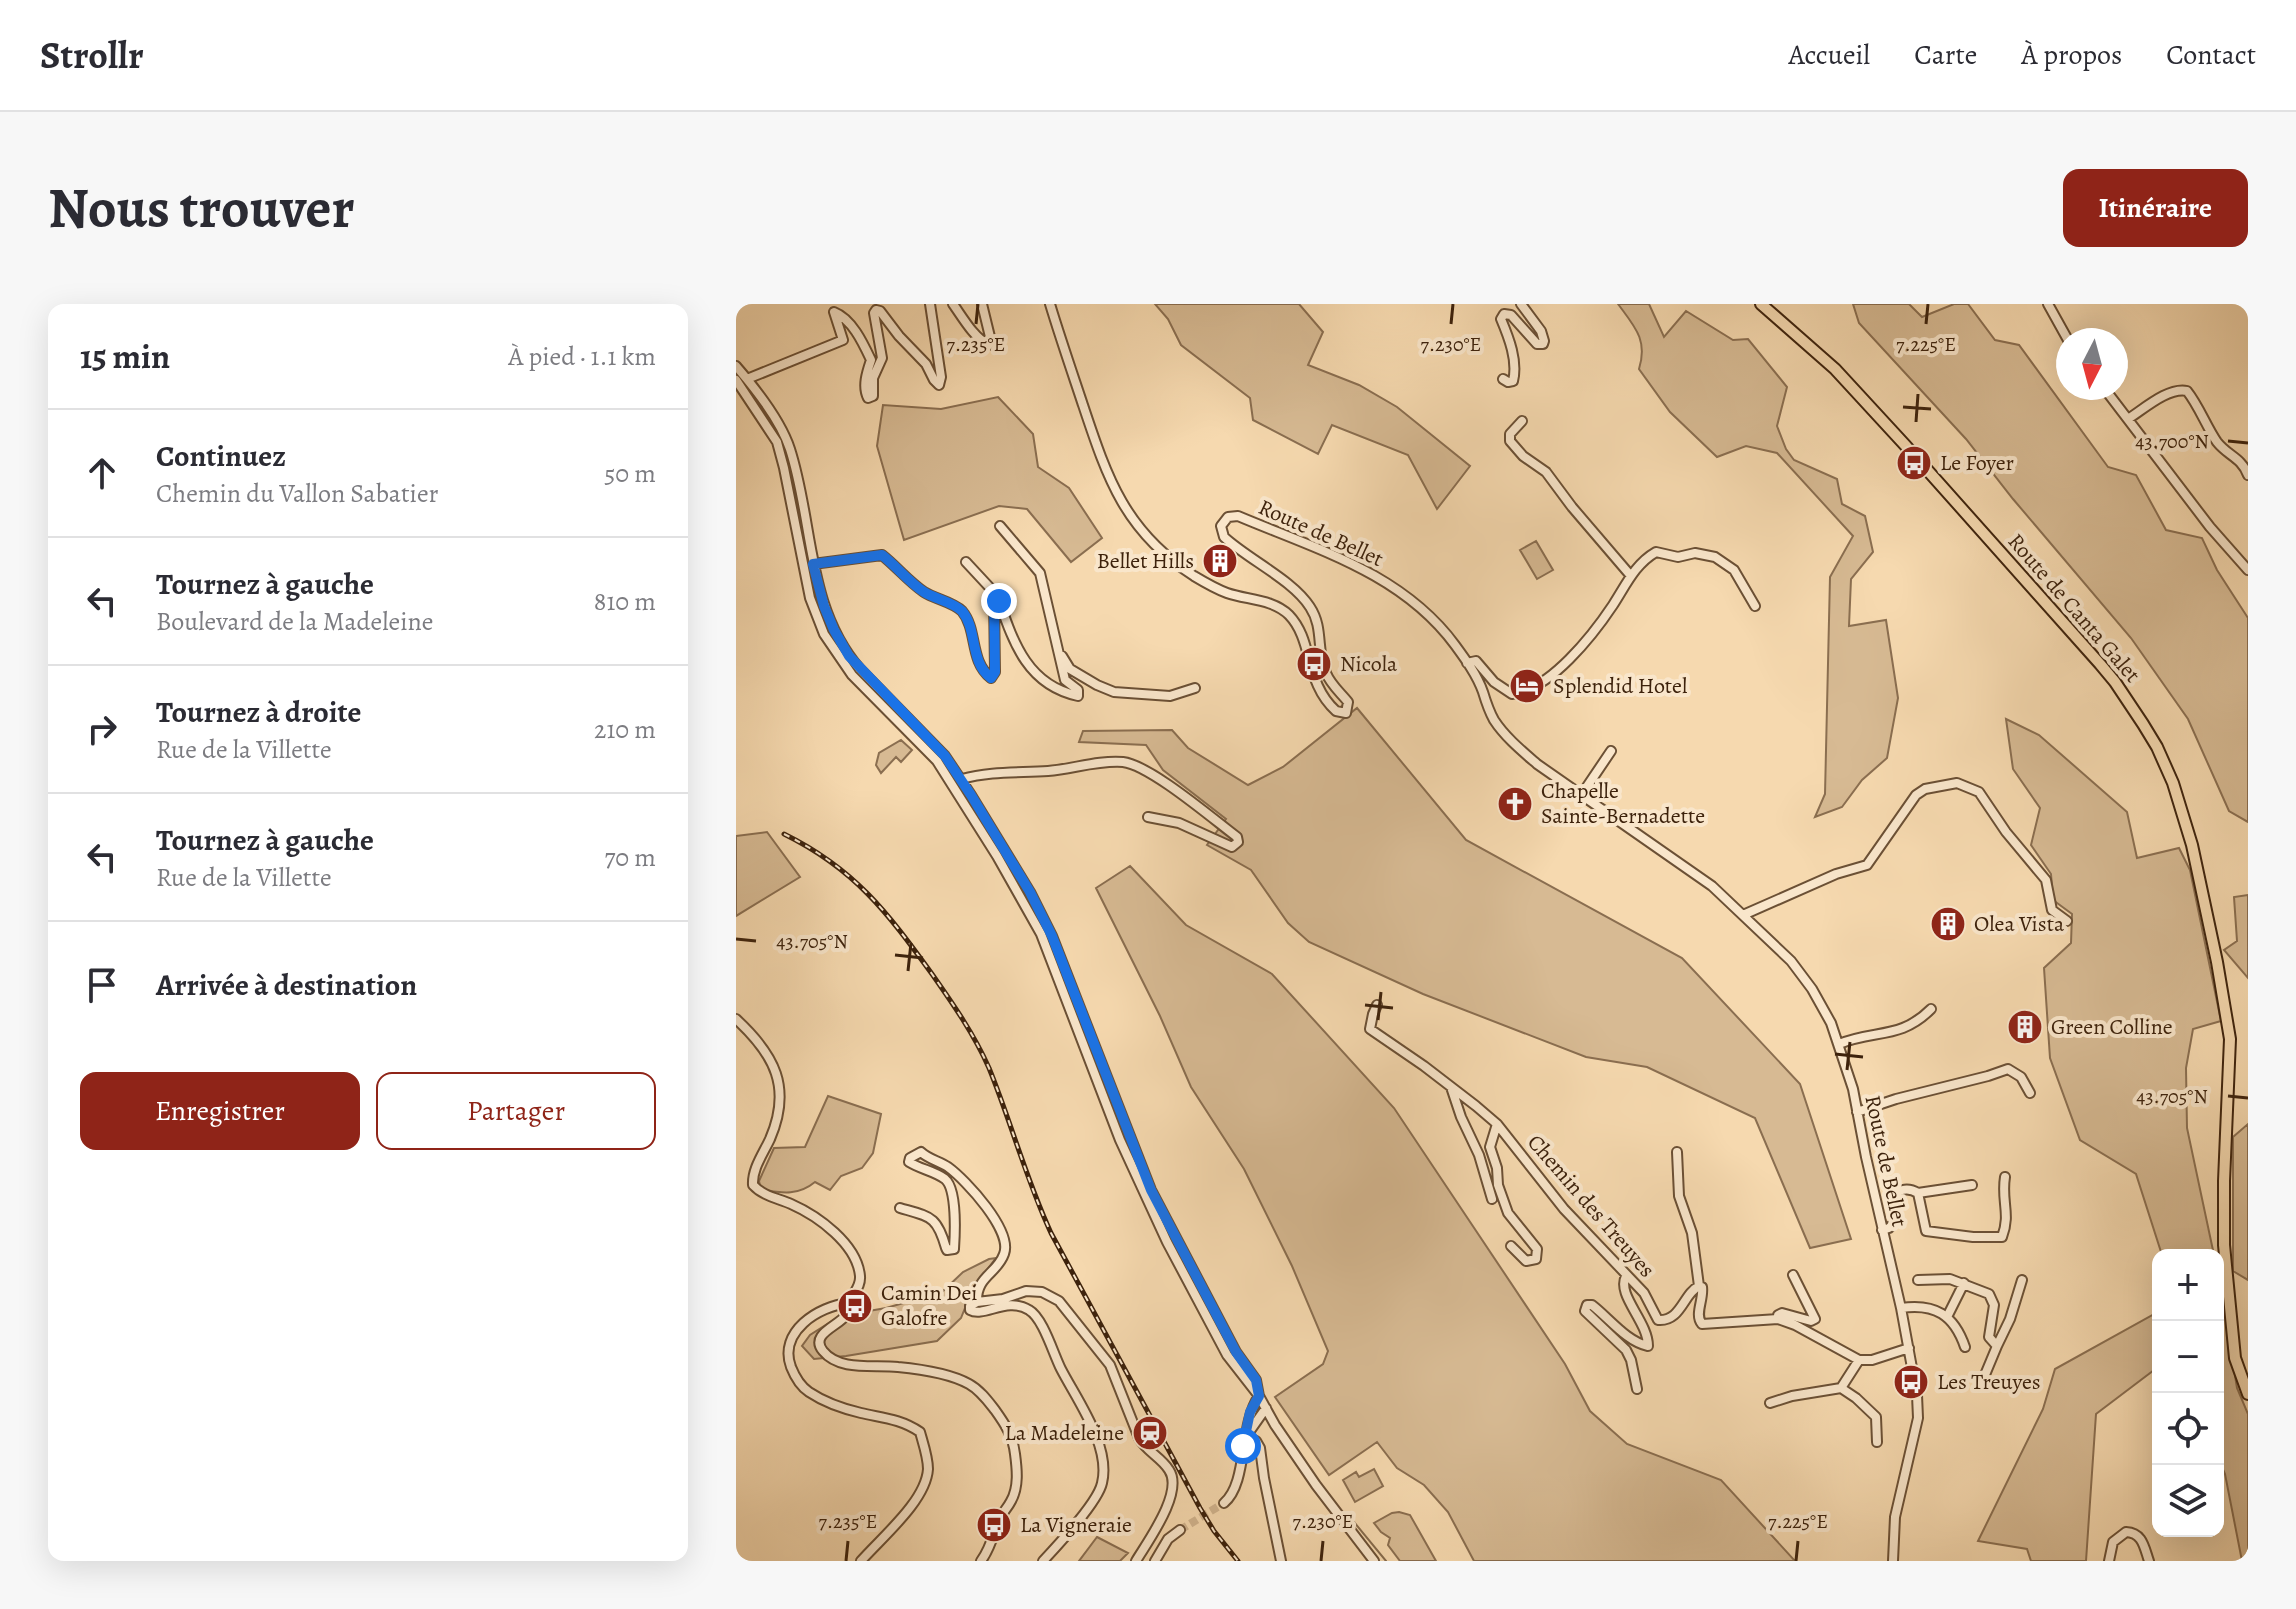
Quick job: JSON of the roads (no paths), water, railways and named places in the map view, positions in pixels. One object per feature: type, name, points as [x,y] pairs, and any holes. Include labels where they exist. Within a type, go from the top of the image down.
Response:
[{"type":"main road","name":"Route de Canta Galet","points":[[1761,304],[1835,369],[2100,664],[2157,747],[2173,783],[2192,845],[2228,1022],[2231,1059],[2224,1181],[2224,1245],[2235,1358],[2248,1394]]},
{"type":"street","points":[[747,379],[843,340],[834,312],[841,315],[862,342],[871,360],[865,392],[868,398],[873,396],[873,378],[882,358],[876,310],[926,364],[939,385],[941,377],[930,304]]},
{"type":"street","points":[[953,304],[971,330],[985,345],[989,345],[991,341],[982,304]]},
{"type":"street","name":"Route de Bellet","points":[[1050,304],[1107,476],[1136,526],[1164,554],[1196,577],[1225,592],[1271,604],[1291,617],[1303,641],[1317,686],[1336,711],[1346,713],[1348,702],[1326,673],[1321,659],[1320,631],[1313,612],[1302,597],[1224,537],[1221,526],[1228,517],[1238,516],[1352,562],[1411,600],[1434,620],[1467,663],[1497,724],[1518,747],[1537,764],[1698,875],[1791,961],[1812,989],[1839,1044],[1857,1112],[1917,1395],[1918,1418],[1895,1517],[1893,1561]]},
{"type":"street","points":[[1503,379],[1513,381],[1515,371],[1501,319],[1504,314],[1511,315],[1537,344],[1544,341],[1541,331],[1521,304]]},
{"type":"street","points":[[2048,304],[2061,328]]},
{"type":"street","points":[[736,366],[778,425],[789,447],[813,564],[834,630],[849,656],[945,756],[1030,892],[1052,936],[1151,1190],[1236,1352],[1256,1380],[1259,1396],[1250,1412],[1235,1490],[1224,1503]]},
{"type":"street","points":[[736,380],[777,442],[810,598],[824,634],[859,682],[937,761],[1021,897],[1045,946],[1073,1022],[1155,1219],[1227,1355],[1259,1396],[1316,1485],[1374,1561]]},
{"type":"street","points":[[2128,419],[2172,392],[2187,391],[2217,442],[2228,454],[2243,463],[2248,475]]},
{"type":"street","points":[[2113,400],[2210,527],[2248,570]]},
{"type":"street","points":[[1522,421],[1510,434],[1510,441],[1523,456],[1546,472],[1631,576]]},
{"type":"street","points":[[994,599],[999,601],[1016,646],[1028,665],[1048,685],[1078,696],[1078,690],[1065,680],[1040,573],[1000,526]]},
{"type":"street","points":[[1467,663],[1476,661],[1508,693],[1517,694],[1540,685],[1559,670],[1598,625],[1644,559],[1656,552],[1678,557],[1695,553],[1711,556],[1734,570],[1755,606]]},
{"type":"street","points":[[813,564],[882,555],[920,590],[959,608],[968,619],[979,665],[991,678],[995,672],[994,599],[992,590],[966,562]]},
{"type":"street","points":[[1057,648],[1070,669],[1114,692],[1170,696],[1195,688]]},
{"type":"street","points":[[1582,794],[1611,751]]},
{"type":"street","points":[[962,779],[999,772],[1049,771],[1126,762],[1181,794],[1235,836],[1238,842],[1232,847],[1179,823],[1148,817]]},
{"type":"street","points":[[1743,915],[1836,874],[1867,865],[1916,795],[1925,789],[1957,783],[1979,792],[2006,832],[2046,880],[2052,910],[2067,921]]},
{"type":"street","name":"Chemin des Treuyes","points":[[1377,1005],[1370,1029],[1497,1124],[1564,1209],[1644,1293],[1656,1318],[1662,1321],[1676,1314],[1691,1291],[1699,1286]]},
{"type":"street","points":[[1839,1044],[1862,1036],[1883,1035],[1903,1029],[1931,1009]]},
{"type":"street","points":[[736,1019],[771,1063],[781,1096],[775,1126],[754,1174],[753,1185],[827,1226],[851,1252],[860,1275],[858,1289],[845,1317],[824,1331],[820,1345],[828,1355],[843,1363],[915,1369],[970,1384],[985,1396],[1008,1428],[1014,1447],[1017,1486],[981,1561]]},
{"type":"street","points":[[1857,1112],[2008,1069],[2021,1077],[2030,1093]]},
{"type":"street","points":[[1450,1086],[1479,1155],[1492,1199]]},
{"type":"street","points":[[1497,1124],[1490,1147],[1497,1168],[1498,1185],[1508,1213],[1537,1249],[1536,1259],[1526,1261],[1511,1246]]},
{"type":"street","points":[[900,1208],[925,1215],[939,1225],[947,1250],[954,1249],[954,1209],[950,1186],[944,1178],[909,1162],[910,1158],[921,1152],[954,1172],[987,1210],[999,1226],[1006,1249],[1001,1261],[982,1280],[977,1302]]},
{"type":"street","points":[[1677,1152],[1679,1196],[1692,1233],[1699,1286],[1703,1292],[1698,1316],[1702,1324],[1778,1319],[1859,1360],[1872,1360],[1909,1348]]},
{"type":"street","points":[[1918,1193],[1926,1231],[2002,1237],[2008,1223],[2003,1188],[2005,1177]]},
{"type":"street","points":[[1882,1230],[1895,1222],[1893,1200],[1903,1189],[1918,1193],[1972,1185]]},
{"type":"street","points":[[1778,1319],[1782,1313],[1811,1321],[1815,1319],[1793,1275]]},
{"type":"street","points":[[1626,1276],[1622,1283],[1624,1291],[1640,1319],[1649,1340],[1648,1346],[1637,1342],[1592,1305],[1587,1305],[1585,1311],[1626,1350],[1637,1389]]},
{"type":"street","points":[[1918,1280],[1950,1279],[1989,1294],[1994,1305],[1989,1337],[1997,1346]]},
{"type":"street","points":[[1982,1382],[2010,1319],[2022,1280]]},
{"type":"street","points":[[1947,1317],[1964,1283]]},
{"type":"street","points":[[1043,1561],[1096,1497],[1101,1489],[1104,1471],[1100,1446],[1035,1315],[1015,1305],[975,1313],[970,1310],[970,1306],[977,1302],[1003,1299],[1026,1291],[1052,1296],[1110,1365],[1139,1438],[1146,1449],[1169,1469],[1174,1480],[1172,1495],[1136,1561]]},
{"type":"street","points":[[849,1303],[841,1303],[803,1322],[792,1336],[788,1353],[793,1372],[810,1392],[845,1409],[892,1418],[920,1432],[928,1469],[923,1488],[861,1561]]},
{"type":"street","points":[[1901,1308],[1915,1306],[1932,1309],[1947,1317],[1960,1332],[1965,1347]]},
{"type":"street","points":[[1841,1388],[1859,1360]]},
{"type":"street","points":[[1770,1403],[1841,1388],[1876,1417],[1877,1442]]},
{"type":"street","points":[[1246,1436],[1266,1408]]},
{"type":"street","points":[[1246,1436],[1256,1441],[1260,1448],[1281,1561]]},
{"type":"street","points":[[1155,1561],[1168,1539],[1180,1530]]},
{"type":"street","points":[[2109,1561],[2113,1542],[2126,1532],[2131,1532],[2140,1537],[2149,1561]]},
{"type":"waterway","points":[[1354,1522],[1386,1561]]},
{"type":"tunnel","points":[[1180,1530],[1224,1503]]},
{"type":"railway","points":[[784,834],[831,862],[868,894],[916,952],[963,1020],[989,1068],[1051,1233],[1200,1508],[1238,1561]]},
{"type":"place","name":"Le Foyer","points":[[1914,463]]},
{"type":"place","name":"Bellet Hills","points":[[1220,561]]},
{"type":"place","name":"Nicola","points":[[1314,664]]},
{"type":"place","name":"Splendid Hotel","points":[[1527,686]]},
{"type":"place","name":"Chapelle Sainte-Bernadette","points":[[1515,804]]},
{"type":"place","name":"Olea Vista","points":[[1948,924]]},
{"type":"place","name":"Green Colline","points":[[2025,1027]]},
{"type":"place","name":"Camin Dei Galofre","points":[[855,1306]]},
{"type":"place","name":"Les Treuyes","points":[[1911,1382]]},
{"type":"place","name":"La Madeleine","points":[[1150,1433]]},
{"type":"place","name":"La Vigneraie","points":[[994,1525]]}]
